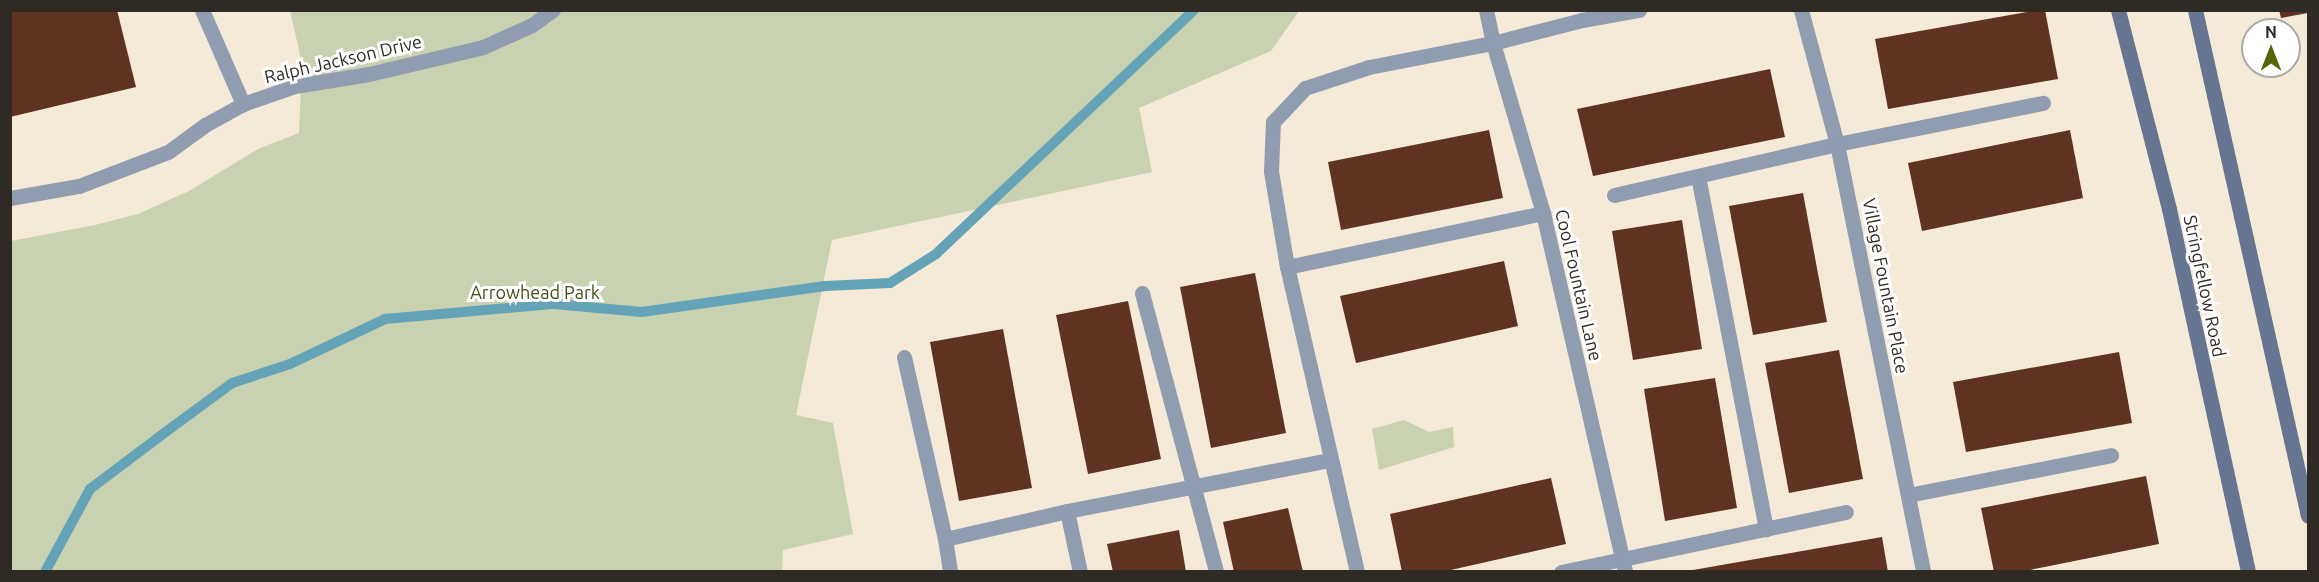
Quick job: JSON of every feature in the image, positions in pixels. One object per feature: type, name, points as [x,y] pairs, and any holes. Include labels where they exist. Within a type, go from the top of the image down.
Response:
[{"type":"main road","name":"Stringfellow Road","points":[[2118,10],[2169,209],[2248,572]]},
{"type":"main road","points":[[2194,10],[2308,516]]},
{"type":"street","points":[[202,10],[243,104]]},
{"type":"street","name":"Ralph Jackson Drive","points":[[10,198],[79,186],[168,152],[205,125],[243,104],[295,86],[369,74],[483,47],[532,25],[553,10]]},
{"type":"street","name":"Cool Fountain Lane","points":[[1486,10],[1493,43],[1543,213],[1624,565]]},
{"type":"street","points":[[1357,572],[1287,267],[1271,171],[1273,122],[1305,88],[1369,67],[1493,43],[1582,20],[1638,10]]},
{"type":"street","name":"Village Fountain Place","points":[[1801,10],[1837,144],[1923,572]]},
{"type":"street","points":[[1614,195],[1837,144],[2043,103]]},
{"type":"street","points":[[1698,176],[1766,530]]},
{"type":"street","points":[[1287,267],[1543,213]]},
{"type":"street","points":[[1142,293],[1191,486],[1216,572]]},
{"type":"street","points":[[904,357],[945,539],[950,572]]},
{"type":"street","points":[[1908,495],[2111,455]]},
{"type":"street","points":[[945,539],[1067,511],[1330,460]]},
{"type":"street","points":[[1067,511],[1080,572]]},
{"type":"street","points":[[1561,572],[1624,565],[1846,512]]},
{"type":"green space","name":"Arrowhead Park","points":[[290,11],[1299,11],[1271,51],[1139,108],[1152,172],[832,240],[796,415],[833,423],[853,534],[783,550],[782,571],[11,572],[11,241],[95,225],[138,214],[189,191],[258,149],[299,133],[302,63]]},
{"type":"green space","points":[[1404,420],[1429,432],[1453,427],[1454,447],[1379,470],[1372,429]]},
{"type":"building","points":[[10,10],[117,10],[136,87],[10,117]]},
{"type":"building","points":[[2045,10],[2058,79],[1888,109],[1875,39]]},
{"type":"building","points":[[2279,10],[2308,10],[2308,13],[2281,18]]},
{"type":"building","points":[[1770,69],[1785,137],[1593,176],[1577,109]]},
{"type":"building","points":[[1489,130],[1503,198],[1341,230],[1328,162]]},
{"type":"building","points":[[2070,130],[2083,198],[1922,231],[1908,163]]},
{"type":"building","points":[[1803,193],[1827,322],[1753,335],[1729,206]]},
{"type":"building","points":[[1682,220],[1702,349],[1633,360],[1612,231]]},
{"type":"building","points":[[1504,261],[1518,326],[1356,363],[1340,296]]},
{"type":"building","points":[[1255,273],[1286,433],[1211,448],[1180,287]]},
{"type":"building","points":[[1128,301],[1161,459],[1088,474],[1056,315]]},
{"type":"building","points":[[1003,329],[1032,488],[959,501],[930,342]]},
{"type":"building","points":[[1839,350],[1863,479],[1789,493],[1765,363]]},
{"type":"building","points":[[2119,352],[2132,423],[1966,452],[1953,382]]},
{"type":"building","points":[[1715,378],[1737,508],[1665,521],[1644,389]]},
{"type":"building","points":[[2146,476],[2159,544],[2020,572],[1994,572],[1981,508]]},
{"type":"building","points":[[1551,478],[1566,544],[1442,572],[1402,572],[1390,514]]},
{"type":"building","points":[[1288,508],[1303,572],[1234,572],[1223,522]]},
{"type":"building","points":[[1179,530],[1186,572],[1113,572],[1107,544]]},
{"type":"building","points":[[1882,537],[1888,572],[1693,572],[1693,570]]},
{"type":"waterway","points":[[45,572],[90,489],[167,431],[232,383],[290,364],[385,319],[554,304],[642,312],[825,286],[890,283],[936,254],[1194,10]]}]
